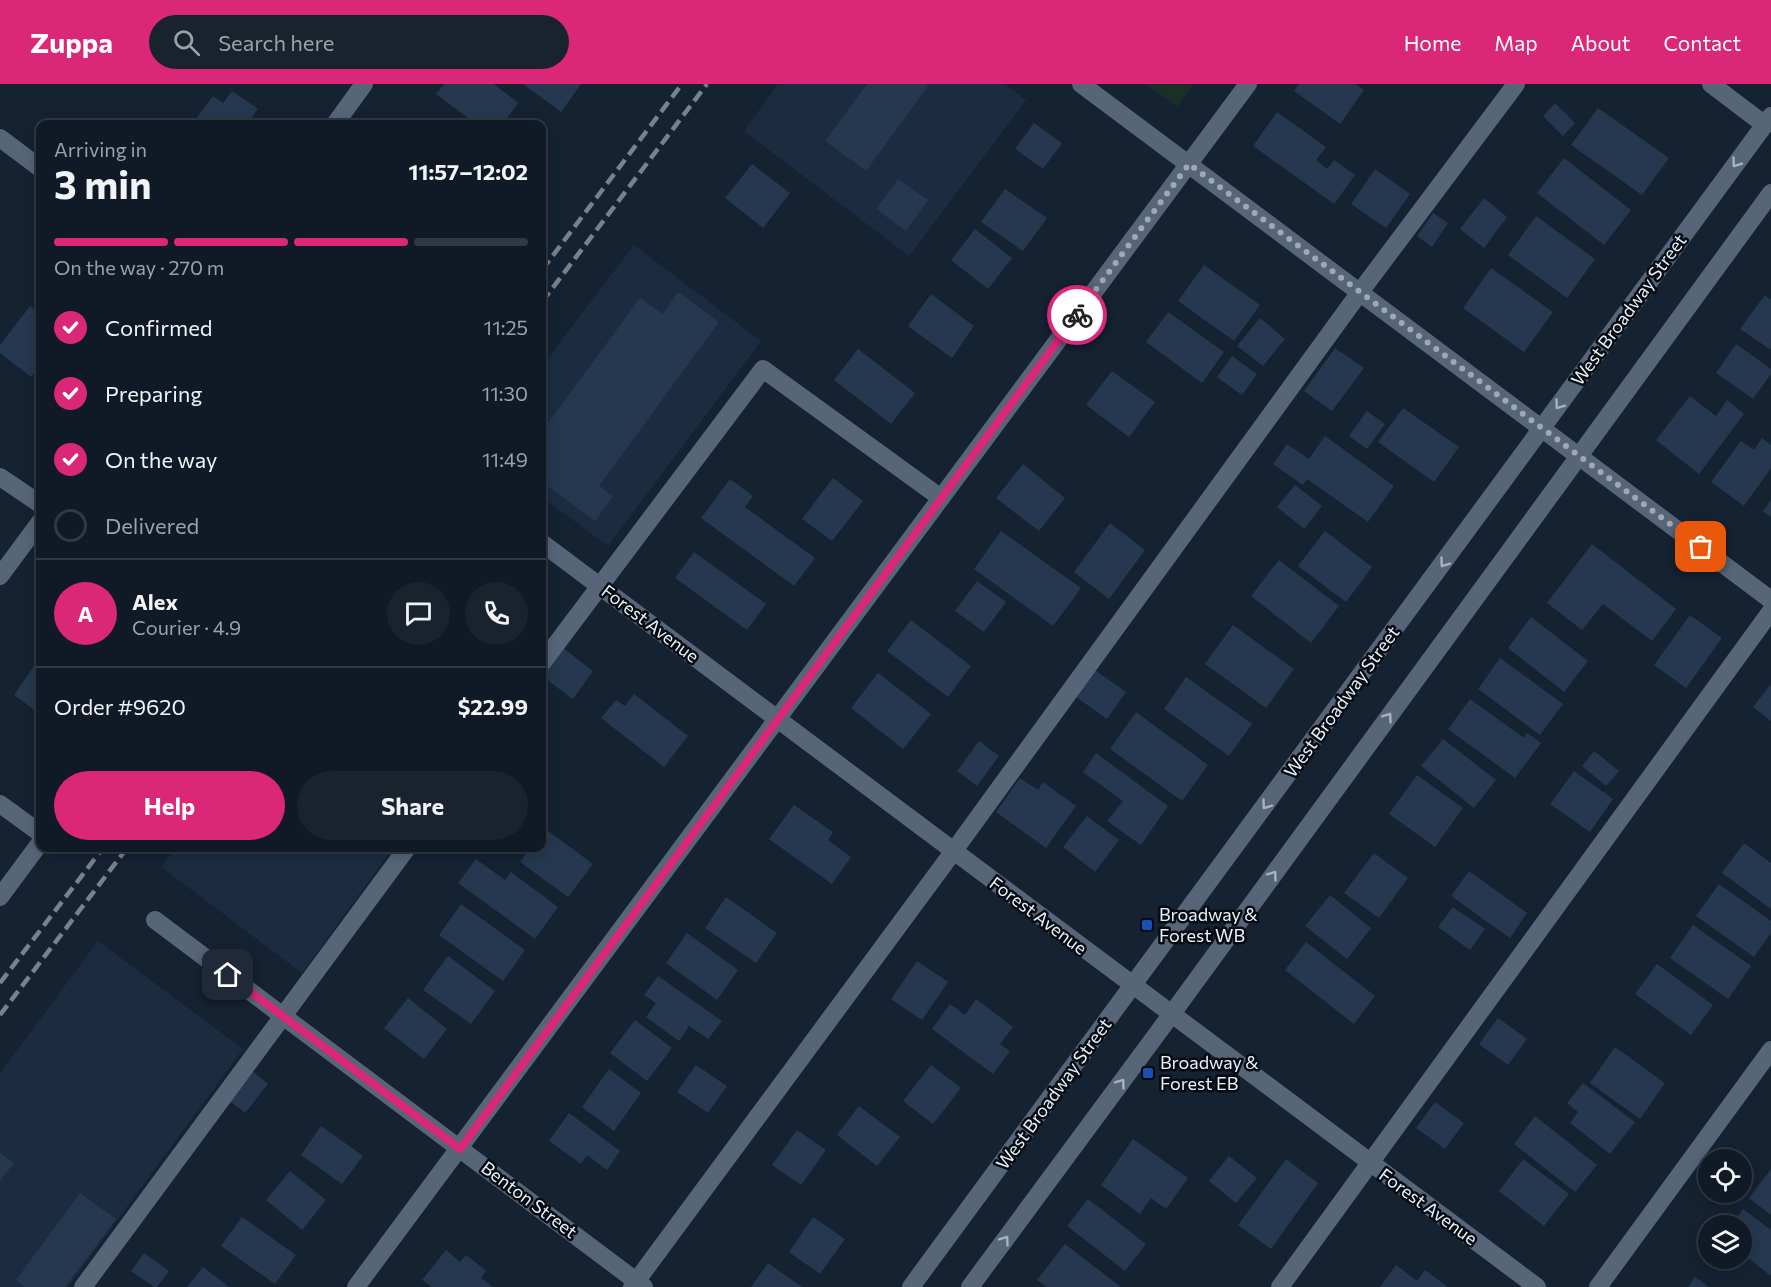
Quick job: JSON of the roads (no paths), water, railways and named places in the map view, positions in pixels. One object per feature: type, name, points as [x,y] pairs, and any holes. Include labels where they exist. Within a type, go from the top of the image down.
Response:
[{"type":"street","points":[[338,120],[364,84]]},
{"type":"street","points":[[1082,84],[1771,600]]},
{"type":"street","points":[[356,1287],[1248,84]]},
{"type":"street","points":[[637,1285],[1360,292],[1516,84]]},
{"type":"street","points":[[1712,84],[1768,120]]},
{"type":"street","name":"West Broadway Street","points":[[911,1287],[1768,120]]},
{"type":"street","points":[[0,138],[36,165]]},
{"type":"street","points":[[970,1287],[1172,1015],[1771,193]]},
{"type":"street","points":[[546,658],[763,369],[941,498]]},
{"type":"street","points":[[0,477],[36,501]]},
{"type":"street","points":[[0,576],[36,527]]},
{"type":"street","name":"Forest Avenue","points":[[546,546],[1537,1287]]},
{"type":"street","points":[[1280,1287],[1771,611]]},
{"type":"street","points":[[0,804],[36,830]]},
{"type":"street","points":[[0,897],[36,848]]},
{"type":"street","points":[[83,1287],[404,852]]},
{"type":"street","name":"Benton Street","points":[[154,920],[637,1285]]},
{"type":"street","points":[[1598,1287],[1771,1050]]},
{"type":"railway","points":[[546,265],[682,84]]},
{"type":"railway","points":[[546,297],[707,84]]},
{"type":"railway","points":[[0,983],[100,852]]},
{"type":"railway","points":[[0,1015],[124,852]]},
{"type":"place","name":"Broadway & Forest WB","points":[[1147,925]]},
{"type":"place","name":"Broadway & Forest EB","points":[[1148,1073]]}]
